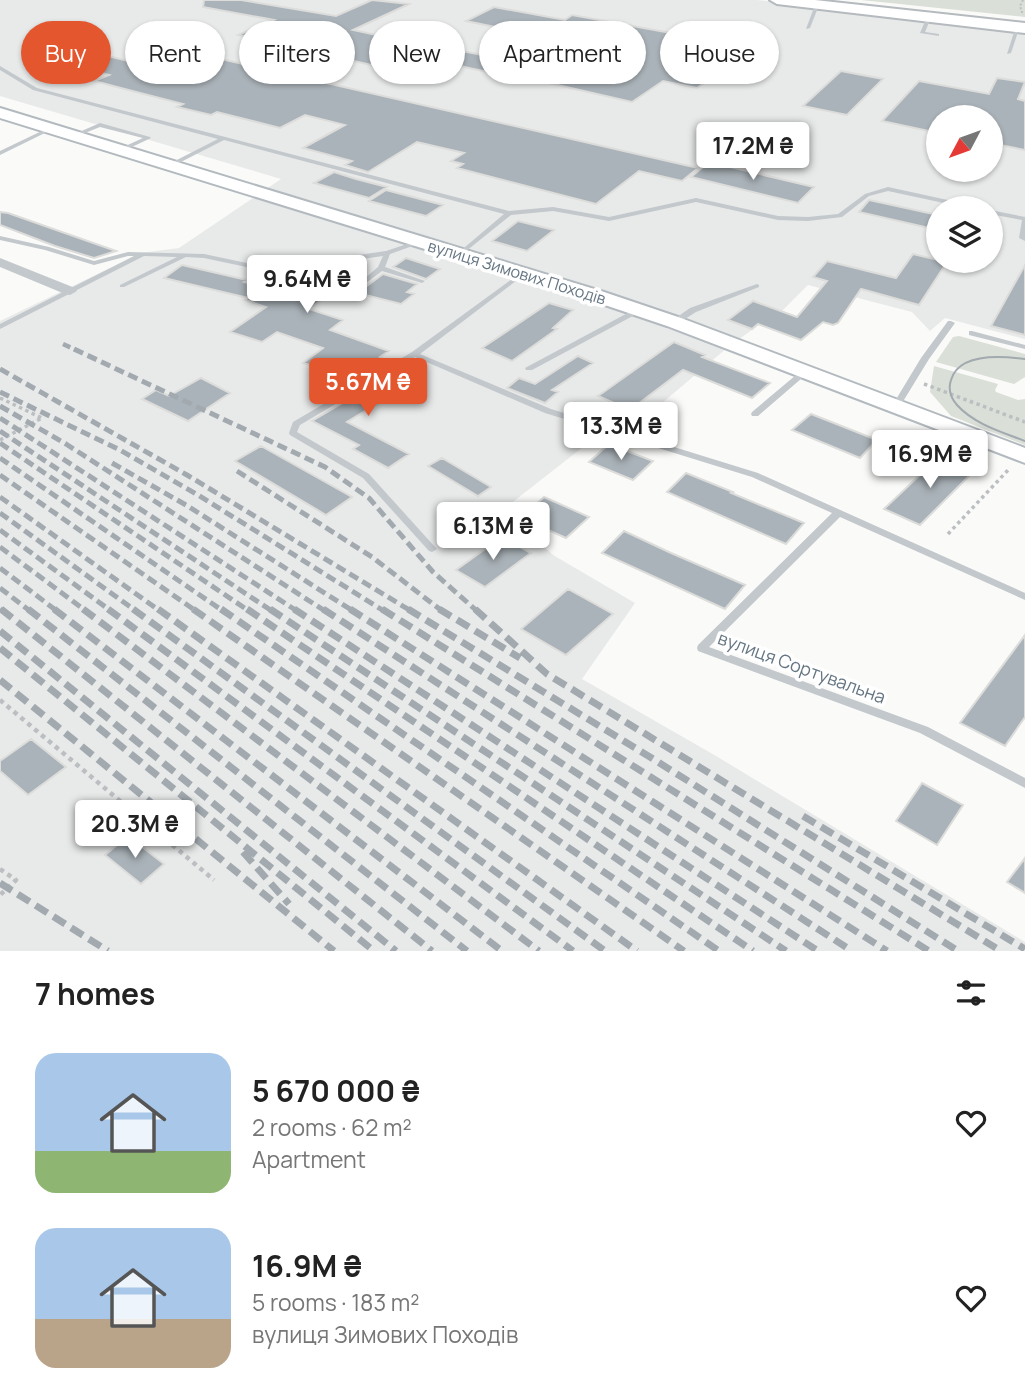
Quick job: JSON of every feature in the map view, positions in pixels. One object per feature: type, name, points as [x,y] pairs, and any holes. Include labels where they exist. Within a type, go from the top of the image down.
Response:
[{"type":"main road","points":[[777,0],[818,2],[1022,25]]},
{"type":"main road","name":"вулиця Зимових Походів","points":[[0,113],[640,310],[896,406],[1017,462]]},
{"type":"street","points":[[0,262],[69,291]]},
{"type":"lane","points":[[808,28],[818,2]]},
{"type":"lane","points":[[930,15],[922,33],[937,35]]},
{"type":"lane","points":[[1009,53],[1022,25]]},
{"type":"lane","points":[[0,68],[35,89],[509,214],[553,209],[609,219],[696,200],[778,218],[808,219],[840,216],[867,195],[888,189],[926,197]]},
{"type":"lane","points":[[73,136],[100,125],[148,138],[121,150]]},
{"type":"lane","points":[[0,153],[50,129]]},
{"type":"lane","points":[[170,166],[222,139]]},
{"type":"lane","points":[[460,254],[509,214]]},
{"type":"lane","points":[[1003,215],[1025,219],[1022,239],[1025,239]]},
{"type":"lane","points":[[0,239],[47,248],[94,263],[128,254],[143,254],[228,260],[244,267],[270,270],[387,253],[419,242]]},
{"type":"lane","points":[[360,285],[381,268],[387,253]]},
{"type":"lane","points":[[0,327],[143,254]]},
{"type":"lane","points":[[122,286],[185,256]]},
{"type":"lane","points":[[381,268],[422,281]]},
{"type":"lane","points":[[432,549],[366,476],[293,433],[296,424],[415,354],[523,273]]},
{"type":"lane","points":[[674,322],[693,310],[757,286]]},
{"type":"lane","points":[[529,368],[640,310]]},
{"type":"lane","points":[[896,406],[951,323]]},
{"type":"lane","points":[[972,332],[1025,347]]},
{"type":"lane","points":[[415,354],[548,411],[755,475],[1025,597]]},
{"type":"lane","points":[[755,414],[806,372]]},
{"type":"lane","name":"вулиця Сортувальна","points":[[838,513],[702,648],[924,730],[1025,783]]},
{"type":"path","points":[[1022,25],[1024,12],[1020,6],[1023,0]]},
{"type":"path","points":[[912,379],[1025,422]]},
{"type":"path","points":[[0,398],[42,418],[0,440]]},
{"type":"path","points":[[948,534],[1017,462]]},
{"type":"path","points":[[0,700],[214,880]]},
{"type":"path","points":[[0,869],[16,880],[0,895]]},
{"type":"shaded area","points":[[0,0],[757,0],[1025,31],[1025,339],[945,318],[930,331],[912,312],[808,285],[770,323],[764,321],[727,348],[642,420],[597,436],[504,509],[553,555],[635,603],[582,679],[716,756],[1025,942],[1025,951],[0,951],[0,321],[141,253],[179,248],[281,179],[0,96]]},
{"type":"shaded area","points":[[861,0],[1025,0],[1025,17]]},
{"type":"shaded area","points":[[959,336],[1025,354],[1025,377],[1014,384],[936,362],[953,337]]},
{"type":"shaded area","points":[[934,366],[998,384],[996,392],[1018,400],[1025,399],[1025,445],[951,416],[930,392]]},
{"type":"building","points":[[204,0],[241,0],[336,16],[372,0],[409,4],[355,29],[355,21],[272,21],[274,20],[203,7]]},
{"type":"building","points":[[494,7],[565,20],[572,15],[605,21],[479,21],[479,24],[466,21]]},
{"type":"building","points":[[646,28],[660,31],[660,83],[632,102],[553,84],[646,84]]},
{"type":"building","points":[[355,30],[369,33],[369,64],[355,61]]},
{"type":"building","points":[[465,52],[479,54],[479,70],[465,67]]},
{"type":"building","points":[[111,57],[125,60],[125,84],[225,84],[225,60],[239,63],[239,84],[330,84],[698,168],[682,181],[639,171],[596,204],[457,168],[463,164],[451,161],[464,153],[417,142],[368,172],[345,165],[352,161],[303,148],[345,125],[305,115],[280,128],[217,112],[211,115],[177,107],[183,104],[106,84],[111,84]]},
{"type":"building","points":[[841,71],[883,79],[847,115],[803,106]]},
{"type":"building","points":[[997,78],[1025,82],[1018,99],[1025,101],[1025,150],[1003,146],[1003,105],[926,105],[926,130],[882,121],[919,81],[989,94]]},
{"type":"building","points":[[678,84],[703,84],[697,88]]},
{"type":"building","points":[[709,162],[814,187],[798,203],[691,177]]},
{"type":"building","points":[[334,172],[387,187],[369,198],[314,183]]},
{"type":"building","points":[[386,190],[443,205],[426,216],[369,201]]},
{"type":"building","points":[[869,200],[926,212],[926,227],[859,212]]},
{"type":"building","points":[[0,212],[116,251],[94,258],[55,246],[0,225]]},
{"type":"building","points":[[518,221],[554,230],[527,251],[492,241]]},
{"type":"building","points":[[913,254],[926,257],[926,273],[940,273],[919,305],[861,289],[838,323],[833,325],[823,322],[801,340],[758,324],[752,329],[728,320],[753,301],[797,317],[827,281],[813,277],[827,261],[896,278]]},
{"type":"building","points":[[406,258],[440,269],[426,279],[393,267]]},
{"type":"building","points":[[182,265],[247,280],[244,282],[292,296],[332,269],[351,274],[356,270],[366,273],[356,282],[358,289],[364,288],[383,274],[417,284],[407,292],[414,294],[401,304],[338,288],[309,309],[343,320],[330,330],[389,351],[380,357],[390,362],[359,380],[303,363],[323,348],[277,332],[262,342],[230,332],[266,307],[245,300],[248,298],[164,278]]},
{"type":"building","points":[[1025,265],[1025,335],[991,326]]},
{"type":"building","points":[[549,303],[573,310],[553,328],[557,329],[512,361],[482,348]]},
{"type":"building","points":[[674,342],[705,355],[702,357],[770,383],[752,398],[683,370],[630,410],[598,396]]},
{"type":"building","points":[[578,356],[593,363],[552,390],[558,392],[545,403],[507,388],[519,378],[535,384]]},
{"type":"building","points":[[402,368],[421,377],[347,422],[409,454],[388,468],[353,449],[359,445],[312,421]]},
{"type":"building","points":[[201,378],[230,393],[188,421],[142,399],[156,390],[169,396]]},
{"type":"building","points":[[811,414],[877,440],[860,458],[792,430]]},
{"type":"building","points":[[609,444],[653,461],[633,480],[589,462]]},
{"type":"building","points":[[261,446],[352,497],[326,515],[235,461]]},
{"type":"building","points":[[942,454],[976,469],[920,525],[884,509]]},
{"type":"building","points":[[442,458],[491,487],[478,496],[428,466]]},
{"type":"building","points":[[686,473],[804,523],[786,544],[667,492]]},
{"type":"building","points":[[544,497],[589,517],[566,538],[521,518]]},
{"type":"building","points":[[624,531],[745,585],[725,609],[602,553]]},
{"type":"building","points":[[502,537],[531,553],[485,587],[456,570]]},
{"type":"building","points":[[568,589],[613,614],[566,655],[521,629]]},
{"type":"building","points":[[1025,635],[1025,717],[1005,746],[960,723]]},
{"type":"building","points":[[31,739],[66,767],[28,795],[0,771],[0,761]]},
{"type":"building","points":[[922,783],[963,805],[937,845],[896,821]]},
{"type":"building","points":[[128,836],[164,864],[141,884],[105,855]]},
{"type":"building","points":[[1025,858],[1025,893],[1007,882]]},
{"type":"tram line","points":[[1025,359],[994,357],[972,360],[956,371],[950,387],[955,402],[964,412],[989,427],[1025,441]]},
{"type":"railway","points":[[63,344],[78,351]]},
{"type":"railway","points":[[74,349],[325,467],[369,498],[433,572],[477,611]]},
{"type":"railway","points":[[0,369],[187,475],[411,611]]},
{"type":"railway","points":[[0,392],[120,450],[198,495],[384,611]]},
{"type":"railway","points":[[0,406],[66,444],[325,611]]},
{"type":"railway","points":[[0,418],[297,611]]},
{"type":"railway","points":[[0,431],[272,611]]},
{"type":"railway","points":[[0,443],[249,611]]},
{"type":"railway","points":[[0,458],[223,611]]},
{"type":"railway","points":[[112,463],[186,505],[353,611]]},
{"type":"railway","points":[[237,471],[372,557],[441,610]]},
{"type":"railway","points":[[0,475],[196,611]]},
{"type":"railway","points":[[0,497],[160,611]]},
{"type":"railway","points":[[0,513],[136,611]]},
{"type":"railway","points":[[0,530],[111,611]]},
{"type":"railway","points":[[0,547],[86,611]]},
{"type":"railway","points":[[0,568],[57,611]]},
{"type":"railway","points":[[0,588],[30,611]]},
{"type":"railway","points":[[1,609],[432,951]]},
{"type":"railway","points":[[28,609],[467,951]]},
{"type":"railway","points":[[54,609],[502,951]]},
{"type":"railway","points":[[83,609],[539,951]]},
{"type":"railway","points":[[108,609],[573,951]]},
{"type":"railway","points":[[133,609],[605,951]]},
{"type":"railway","points":[[158,609],[637,951]]},
{"type":"railway","points":[[193,609],[684,951]]},
{"type":"railway","points":[[221,609],[719,951]]},
{"type":"railway","points":[[247,609],[753,951]]},
{"type":"railway","points":[[270,609],[786,951]]},
{"type":"railway","points":[[294,609],[818,951]]},
{"type":"railway","points":[[323,609],[852,951]]},
{"type":"railway","points":[[350,609],[887,951]]},
{"type":"railway","points":[[382,609],[929,951]]},
{"type":"railway","points":[[408,609],[650,757],[958,951]]},
{"type":"railway","points":[[475,609],[547,674],[1001,951]]},
{"type":"railway","points":[[441,610],[520,658]]},
{"type":"railway","points":[[0,631],[396,951]]},
{"type":"railway","points":[[0,648],[374,951]]},
{"type":"railway","points":[[0,680],[334,951]]},
{"type":"railway","points":[[803,816],[1025,949]]},
{"type":"railway","points":[[243,852],[289,904]]},
{"type":"railway","points":[[0,883],[108,951]]}]
